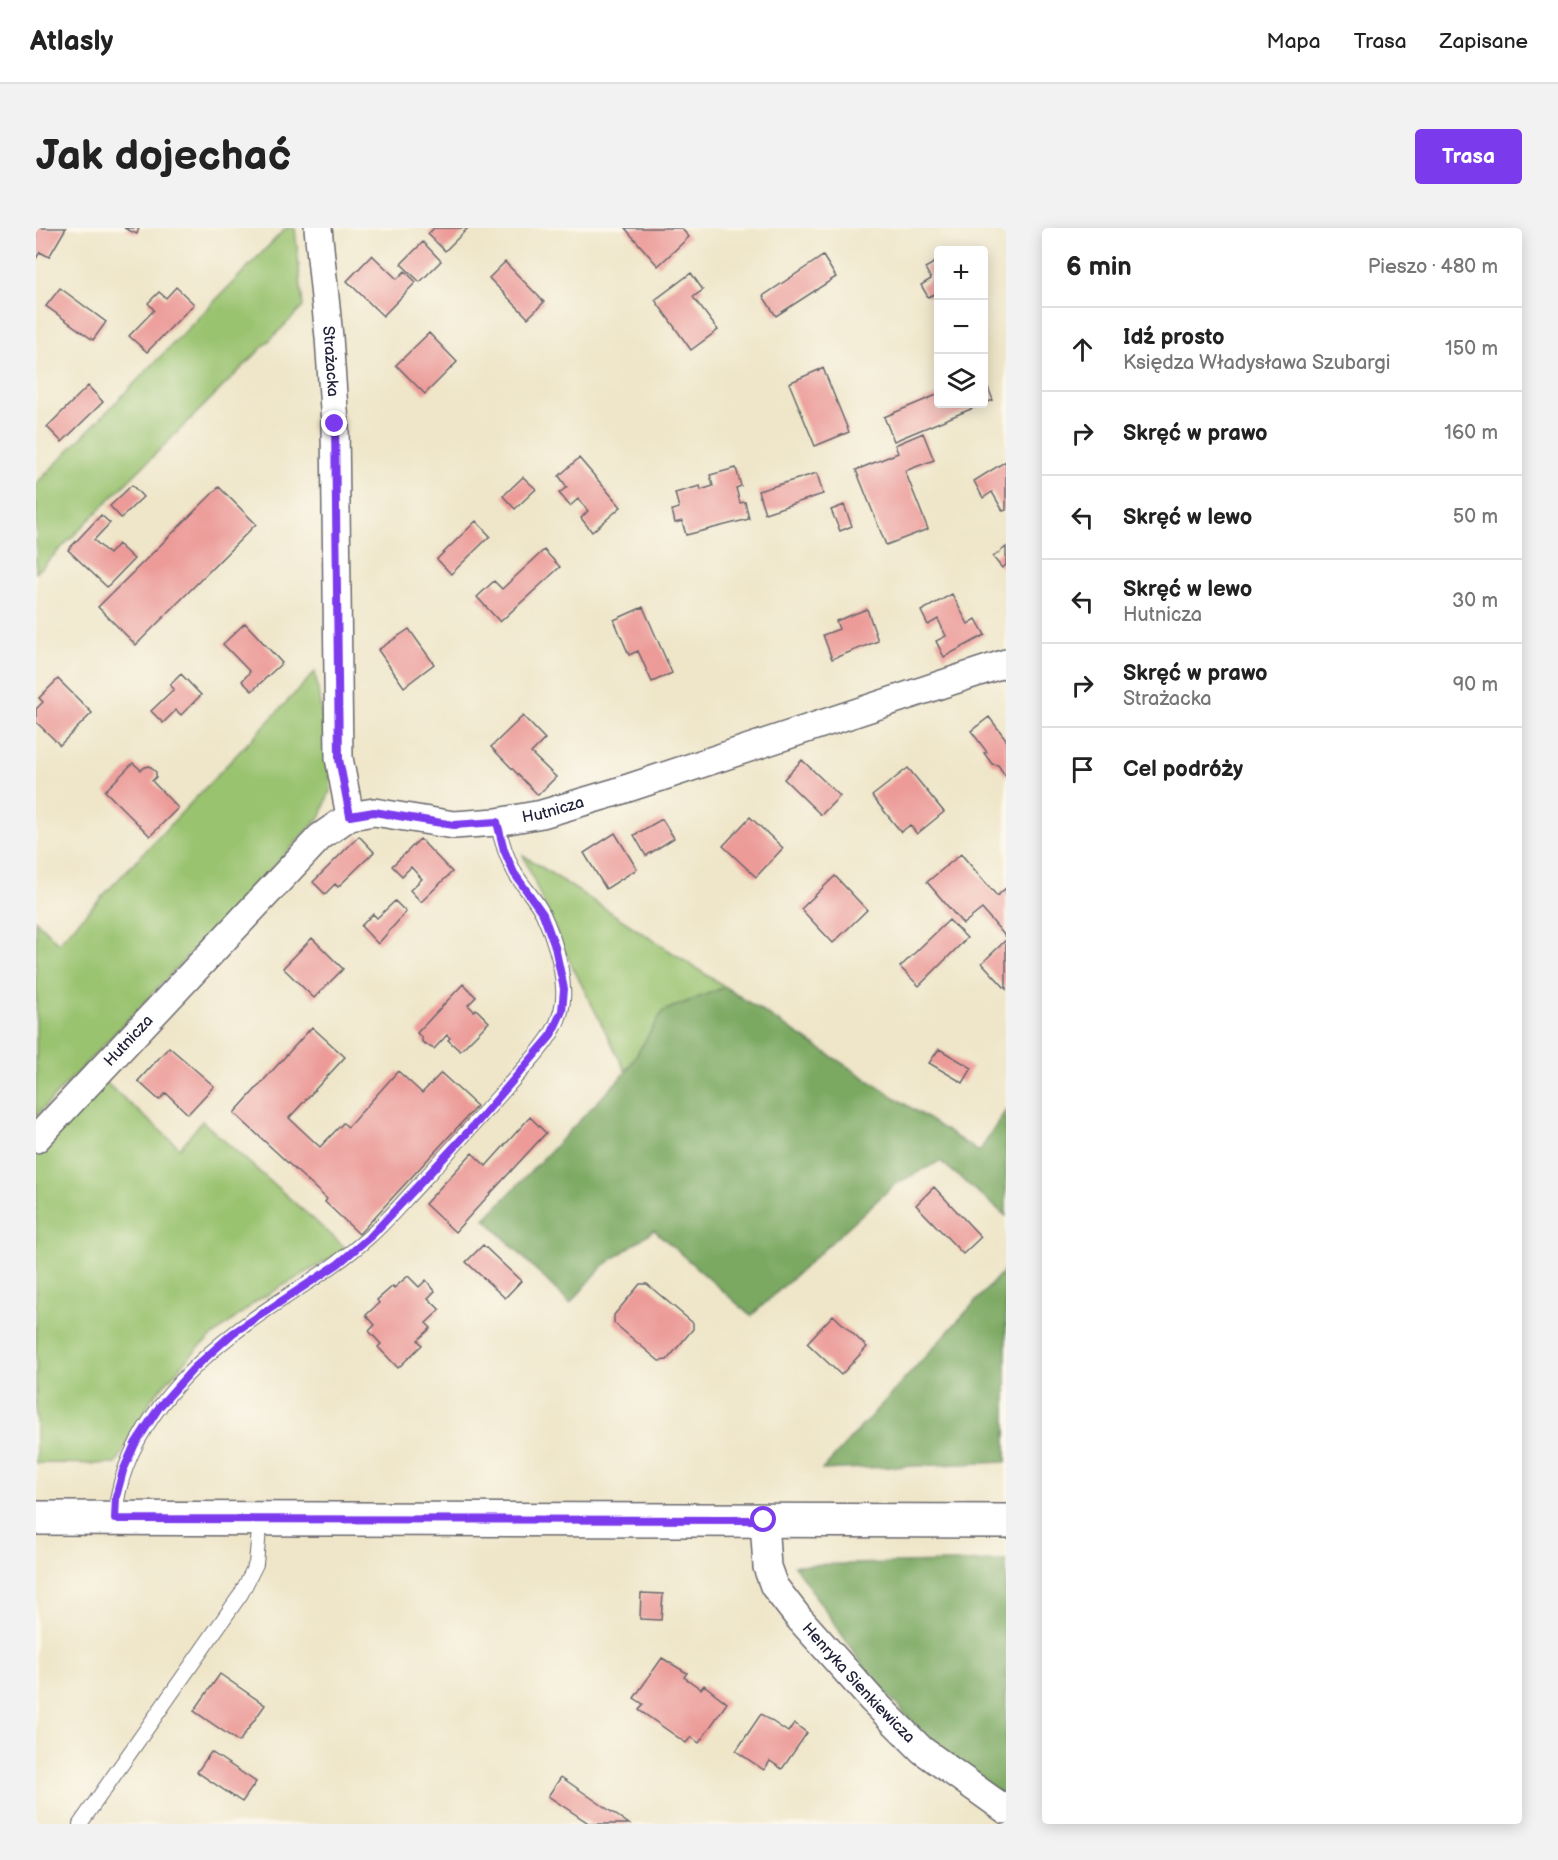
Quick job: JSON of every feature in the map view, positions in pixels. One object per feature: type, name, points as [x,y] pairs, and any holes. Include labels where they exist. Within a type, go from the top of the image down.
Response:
[{"type":"street","name":"Strażacka","points":[[318,228],[335,424],[339,759],[350,816]]},
{"type":"street","name":"Hutnicza","points":[[36,1139],[320,837],[350,816],[374,812],[454,825],[497,822],[542,814],[613,793],[1006,663]]},
{"type":"street","points":[[36,1518],[1006,1521]]},
{"type":"street","name":"Henryka Sienkiewicza","points":[[764,1520],[767,1567],[774,1586],[798,1617],[872,1700],[922,1750],[1006,1810]]},
{"type":"lane","points":[[115,1519],[116,1497],[123,1471],[135,1444],[160,1406],[193,1369],[233,1333],[338,1264],[372,1235],[480,1119],[550,1037],[562,1011],[564,989],[555,947],[543,914],[514,873],[504,850],[497,822]]},
{"type":"lane","points":[[80,1824],[241,1594],[256,1563],[260,1519]]},
{"type":"green space","points":[[286,228],[295,228],[303,307],[36,573],[36,484]]},
{"type":"green space","points":[[315,672],[328,753],[331,788],[321,816],[36,1116],[36,920],[58,943]]},
{"type":"green space","points":[[523,855],[725,987],[663,1011],[626,1072],[559,940]]},
{"type":"green space","points":[[725,987],[979,1152],[1006,1110],[1006,1216],[940,1161],[895,1184],[751,1316],[654,1230],[602,1267],[570,1304],[485,1219],[626,1072],[663,1011]]},
{"type":"green space","points":[[103,1080],[180,1148],[202,1121],[347,1249],[258,1300],[198,1348],[152,1398],[116,1464],[36,1463],[36,1152]]},
{"type":"green space","points":[[1006,1268],[1006,1462],[822,1470]]},
{"type":"green space","points":[[1006,1561],[1006,1800],[948,1760],[871,1677],[794,1565]]},
{"type":"building","points":[[36,228],[66,228],[49,257],[40,252],[36,259]]},
{"type":"building","points":[[124,228],[139,228],[137,234]]},
{"type":"building","points":[[434,228],[468,228],[445,251],[428,234]]},
{"type":"building","points":[[625,228],[681,228],[689,237],[658,266]]},
{"type":"building","points":[[423,242],[441,261],[420,282],[401,264]]},
{"type":"building","points":[[372,255],[397,279],[405,271],[416,282],[383,316],[347,281]]},
{"type":"building","points":[[823,256],[836,277],[776,316],[763,296]]},
{"type":"building","points":[[505,262],[544,302],[528,318],[489,278]]},
{"type":"building","points":[[934,263],[934,294],[928,297],[921,285],[931,279],[925,268]]},
{"type":"building","points":[[691,273],[703,290],[693,297],[718,330],[691,350],[655,300]]},
{"type":"building","points":[[176,287],[194,304],[147,352],[129,336],[154,310],[148,303],[159,292],[166,298]]},
{"type":"building","points":[[60,288],[106,322],[93,340],[46,306]]},
{"type":"building","points":[[429,333],[457,362],[425,394],[396,365]]},
{"type":"building","points":[[823,368],[849,432],[815,446],[789,383]]},
{"type":"building","points":[[88,386],[103,402],[62,442],[47,427]]},
{"type":"building","points":[[988,387],[993,400],[988,402]]},
{"type":"building","points":[[934,396],[934,408],[973,408],[894,441],[884,417]]},
{"type":"building","points":[[923,433],[934,460],[905,471],[928,529],[886,545],[856,470],[898,453],[895,445]]},
{"type":"building","points":[[579,458],[621,507],[592,532],[581,518],[588,511],[578,499],[570,506],[559,493],[567,487],[559,476]]},
{"type":"building","points":[[1006,461],[1006,510],[1003,511],[992,492],[983,498],[974,481]]},
{"type":"building","points":[[736,468],[741,486],[736,488],[740,503],[745,502],[749,519],[686,535],[682,521],[675,523],[672,510],[679,508],[675,493],[700,486],[701,490],[713,486],[710,475]]},
{"type":"building","points":[[817,473],[823,494],[765,513],[758,491]]},
{"type":"building","points":[[523,477],[536,489],[515,509],[503,496]]},
{"type":"building","points":[[132,485],[143,497],[121,518],[110,506]]},
{"type":"building","points":[[219,487],[256,524],[136,645],[98,607]]},
{"type":"building","points":[[844,505],[852,526],[840,531],[831,510]]},
{"type":"building","points":[[101,515],[110,523],[94,540],[109,554],[118,544],[134,559],[107,587],[68,550]]},
{"type":"building","points":[[476,521],[490,536],[451,574],[437,559]]},
{"type":"building","points":[[1006,547],[1006,565],[1002,568],[993,557]]},
{"type":"building","points":[[544,550],[560,567],[500,622],[477,597],[494,581],[502,589]]},
{"type":"building","points":[[952,594],[968,624],[976,619],[985,635],[944,657],[936,641],[946,636],[938,619],[928,625],[921,611]]},
{"type":"building","points":[[643,607],[672,673],[652,682],[638,651],[629,655],[614,620]]},
{"type":"building","points":[[867,609],[878,641],[832,659],[823,635],[839,629],[836,621]]},
{"type":"building","points":[[245,623],[282,663],[252,691],[242,681],[250,672],[223,644]]},
{"type":"building","points":[[409,629],[434,664],[404,687],[378,650]]},
{"type":"building","points":[[181,674],[201,695],[181,715],[176,710],[163,723],[151,711],[174,689],[170,685]]},
{"type":"building","points":[[58,679],[92,713],[60,745],[36,722],[36,709],[43,702],[39,698]]},
{"type":"building","points":[[523,716],[545,739],[531,753],[556,777],[538,795],[491,747]]},
{"type":"building","points":[[989,717],[1006,739],[1006,777],[998,765],[992,764],[984,753],[987,752],[971,731]]},
{"type":"building","points":[[802,760],[840,796],[821,815],[784,779]]},
{"type":"building","points":[[133,763],[141,770],[149,766],[156,772],[156,777],[152,781],[178,808],[150,836],[105,791]]},
{"type":"building","points":[[908,768],[944,812],[917,834],[910,825],[901,832],[872,796]]},
{"type":"building","points":[[750,817],[783,848],[756,877],[723,846]]},
{"type":"building","points":[[662,819],[674,838],[646,856],[634,835]]},
{"type":"building","points":[[615,833],[637,869],[606,889],[584,853]]},
{"type":"building","points":[[359,836],[374,852],[338,887],[335,884],[325,894],[313,882]]},
{"type":"building","points":[[420,839],[452,872],[421,902],[410,890],[422,879],[411,867],[402,876],[392,866]]},
{"type":"building","points":[[961,854],[997,896],[1006,888],[1006,937],[982,909],[963,924],[927,882]]},
{"type":"building","points":[[835,876],[867,910],[833,943],[801,909]]},
{"type":"building","points":[[395,901],[406,912],[378,944],[361,926],[373,914],[377,918]]},
{"type":"building","points":[[949,920],[967,938],[919,986],[900,967]]},
{"type":"building","points":[[312,938],[343,969],[314,998],[283,968]]},
{"type":"building","points":[[1006,940],[1006,989],[982,963]]},
{"type":"building","points":[[463,984],[476,997],[468,1005],[474,1011],[476,1009],[489,1022],[460,1051],[448,1040],[450,1038],[447,1035],[434,1049],[422,1042],[422,1038],[417,1033]]},
{"type":"building","points":[[312,1027],[345,1057],[289,1118],[320,1147],[343,1123],[348,1127],[398,1071],[422,1093],[441,1073],[477,1106],[359,1234],[325,1202],[327,1199],[234,1113]]},
{"type":"building","points":[[169,1047],[214,1086],[188,1114],[166,1093],[159,1100],[138,1081]]},
{"type":"building","points":[[939,1049],[972,1068],[963,1083],[929,1063]]},
{"type":"building","points":[[530,1117],[546,1133],[455,1232],[425,1204],[472,1153],[486,1166]]},
{"type":"building","points":[[934,1187],[981,1237],[963,1254],[916,1205]]},
{"type":"building","points":[[483,1245],[521,1281],[505,1298],[466,1262]]},
{"type":"building","points":[[408,1276],[419,1287],[426,1280],[435,1291],[428,1298],[440,1310],[426,1323],[431,1328],[418,1340],[422,1345],[398,1368],[378,1347],[381,1344],[369,1331],[375,1325],[366,1315],[379,1303],[377,1300]]},
{"type":"building","points":[[640,1284],[647,1284],[693,1323],[693,1329],[667,1360],[659,1361],[614,1323],[614,1315]]},
{"type":"building","points":[[833,1315],[867,1347],[841,1375],[807,1343]]},
{"type":"building","points":[[641,1593],[663,1594],[661,1620],[640,1619]]},
{"type":"building","points":[[662,1658],[687,1673],[684,1677],[701,1689],[704,1685],[727,1703],[699,1743],[691,1737],[686,1743],[639,1710],[643,1704],[634,1698]]},
{"type":"building","points":[[220,1674],[265,1705],[239,1742],[194,1711]]},
{"type":"building","points":[[761,1714],[788,1732],[794,1723],[807,1733],[782,1769],[770,1761],[764,1770],[736,1751]]},
{"type":"building","points":[[211,1752],[256,1782],[242,1802],[197,1772]]},
{"type":"building","points":[[561,1777],[629,1824],[590,1824],[548,1796]]},
{"type":"route","points":[[335,424],[339,759],[350,816],[374,812],[454,825],[497,822],[504,850],[514,873],[543,914],[555,947],[564,989],[562,1011],[550,1037],[480,1119],[372,1235],[338,1264],[233,1333],[193,1369],[160,1406],[135,1444],[123,1471],[116,1497],[115,1519],[764,1520]]}]
